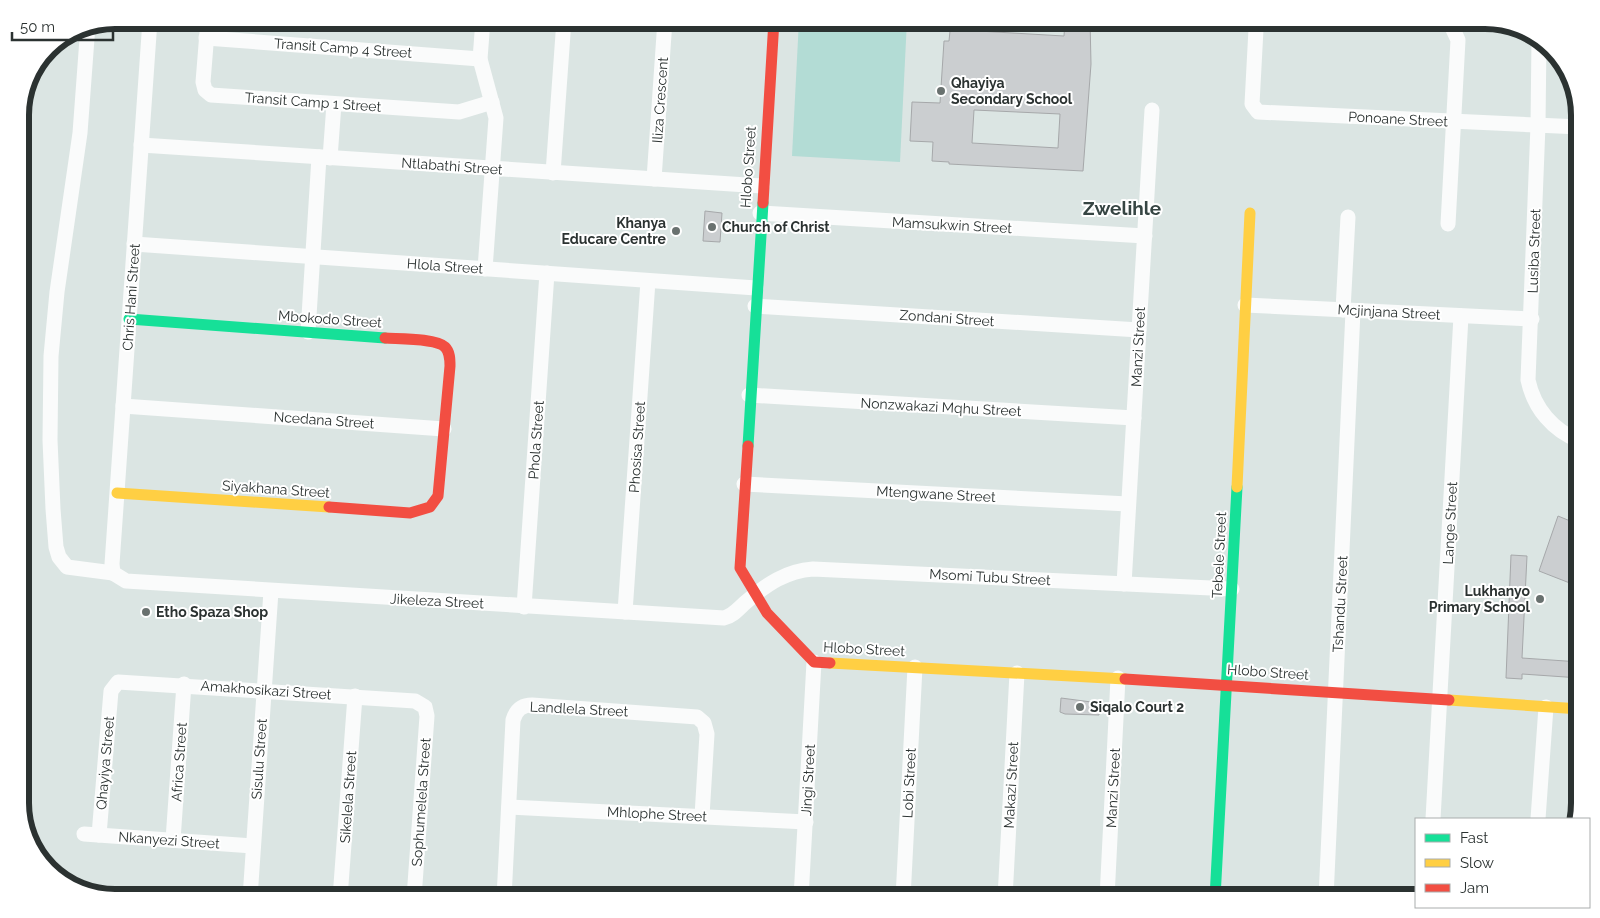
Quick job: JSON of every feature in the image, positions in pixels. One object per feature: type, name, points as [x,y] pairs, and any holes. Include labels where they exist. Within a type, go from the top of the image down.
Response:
[{"type":"street","name":"Chris Hani Street","points":[[113,573],[149,29]]},
{"type":"street","name":"Transit Camp 1 Street","points":[[207,29],[203,86],[211,95],[458,112],[492,102]]},
{"type":"street","points":[[482,29],[480,59],[496,118],[494,168],[485,269]]},
{"type":"street","points":[[554,172],[563,29]]},
{"type":"street","name":"Iliza Crescent","points":[[654,179],[664,29]]},
{"type":"street","name":"Hlobo Street","points":[[773,29],[760,213],[740,568],[767,613],[814,662],[1228,684],[1571,708]]},
{"type":"street","name":"Ponoane Street","points":[[1256,29],[1252,104],[1258,112],[1571,127]]},
{"type":"street","points":[[1448,224],[1458,40],[1453,29]]},
{"type":"street","name":"Jikeleza Street","points":[[87,33],[80,133],[57,292],[51,356],[51,460],[56,538],[59,557],[67,567],[113,573],[126,581],[724,618],[731,615],[754,594]]},
{"type":"street","name":"Transit Camp 4 Street","points":[[206,38],[480,59]]},
{"type":"street","name":"Lusiba Street","points":[[1539,48],[1532,319],[1528,375],[1534,399],[1553,423],[1571,435]]},
{"type":"street","points":[[308,332],[313,257],[325,157],[334,104]]},
{"type":"street","name":"Manzi Street","points":[[1124,584],[1152,110]]},
{"type":"street","name":"Ntlabathi Street","points":[[141,145],[762,186]]},
{"type":"street","name":"Mamsukwin Street","points":[[760,213],[1144,236]]},
{"type":"street","name":"Tebele Street","points":[[1216,889],[1228,684],[1250,213]]},
{"type":"street","name":"Tshandu Street","points":[[1326,889],[1336,691],[1348,310],[1348,217]]},
{"type":"street","name":"Hlola Street","points":[[134,244],[756,288]]},
{"type":"street","name":"Phola Street","points":[[524,607],[548,273]]},
{"type":"street","name":"Phosisa Street","points":[[625,612],[648,281]]},
{"type":"street","name":"Mcjinjana Street","points":[[1245,305],[1532,319]]},
{"type":"street","name":"Zondani Street","points":[[755,306],[1139,330]]},
{"type":"street","name":"Lange Street","points":[[1433,818],[1461,316]]},
{"type":"street","name":"Mbokodo Street","points":[[129,319],[435,342],[444,346],[450,356],[444,428]]},
{"type":"street","name":"Nonzwakazi Mqhu Street","points":[[749,395],[1134,418]]},
{"type":"street","name":"Ncedana Street","points":[[123,406],[444,428]]},
{"type":"street","name":"Siyakhana Street","points":[[117,493],[410,513],[423,511],[432,507],[438,500],[444,428]]},
{"type":"street","name":"Mtengwane Street","points":[[744,484],[1128,504]]},
{"type":"street","name":"Msomi Tubu Street","points":[[754,594],[788,573],[813,569],[1232,589]]},
{"type":"street","name":"Sisulu Street","points":[[251,889],[271,591]]},
{"type":"street","name":"Jingi Street","points":[[802,889],[814,662]]},
{"type":"street","name":"Lobi Street","points":[[903,889],[915,667]]},
{"type":"street","name":"Makazi Street","points":[[1005,889],[1017,673]]},
{"type":"street","name":"Manzi Street","points":[[1107,889],[1118,678]]},
{"type":"street","name":"Amakhosikazi Street","points":[[111,691],[115,684],[122,680],[415,701],[425,707]]},
{"type":"street","name":"Africa Street","points":[[174,840],[184,684]]},
{"type":"street","name":"Qhayiya Street","points":[[92,835],[111,691]]},
{"type":"street","name":"Sikelela Street","points":[[341,889],[355,696]]},
{"type":"street","name":"Landlela Street","points":[[504,889],[514,716],[524,706],[692,715],[701,720],[707,734],[702,816]]},
{"type":"street","name":"Sophumelela Street","points":[[415,889],[427,716],[425,707]]},
{"type":"street","points":[[1538,818],[1546,707]]},
{"type":"street","name":"Mhlophe Street","points":[[509,807],[806,822]]},
{"type":"street","name":"Nkanyezi Street","points":[[92,835],[253,846]]},
{"type":"green space","points":[[799,29],[907,29],[900,162],[792,156]]},
{"type":"building","points":[[956,29],[978,29],[978,31],[1064,36],[1064,29],[1090,29],[1091,64],[1083,171],[949,164],[949,162],[932,161],[933,142],[910,141],[912,102],[940,103],[944,41],[949,41],[950,31],[956,31]],"holes":[[[974,110],[1060,114],[1058,148],[972,143]]]},
{"type":"building","name":"Church of Christ","points":[[705,211],[722,213],[720,242],[703,241]]},
{"type":"building","points":[[1558,516],[1571,521],[1571,583],[1539,571]]},
{"type":"building","points":[[1511,555],[1527,556],[1522,658],[1571,661],[1571,677],[1522,674],[1522,679],[1506,678]]},
{"type":"building","name":"Siqalo Court 2","points":[[1061,698],[1099,703],[1099,715],[1065,714],[1060,712]]},
{"type":"traffic: fast","points":[[748,446],[763,203]]},
{"type":"traffic: fast","points":[[129,319],[385,338]]},
{"type":"traffic: fast","points":[[1215,889],[1237,487]]},
{"type":"traffic: slow","points":[[1237,487],[1250,213]]},
{"type":"traffic: slow","points":[[117,493],[329,507]]},
{"type":"traffic: slow","points":[[830,663],[1125,679]]},
{"type":"traffic: slow","points":[[1449,700],[1571,708]]},
{"type":"traffic: jam","points":[[763,203],[773,29]]},
{"type":"traffic: jam","points":[[329,507],[410,513],[430,507],[438,496],[450,366],[449,353],[445,347],[434,342],[416,339],[385,338]]},
{"type":"traffic: jam","points":[[748,446],[740,568],[767,613],[814,662],[830,663]]},
{"type":"traffic: jam","points":[[1125,679],[1449,700]]},
{"type":"place","name":"Qhayiya Secondary School","points":[[941,91]]},
{"type":"place","name":"Church of Christ","points":[[712,227]]},
{"type":"place","name":"Khanya Educare Centre","points":[[676,231]]},
{"type":"place","name":"Lukhanyo Primary School","points":[[1540,599]]},
{"type":"place","name":"Etho Spaza Shop","points":[[146,612]]},
{"type":"place","name":"Siqalo Court 2","points":[[1080,707]]},
{"type":"district","name":"Zwelihle","points":[[1122,208]]}]
